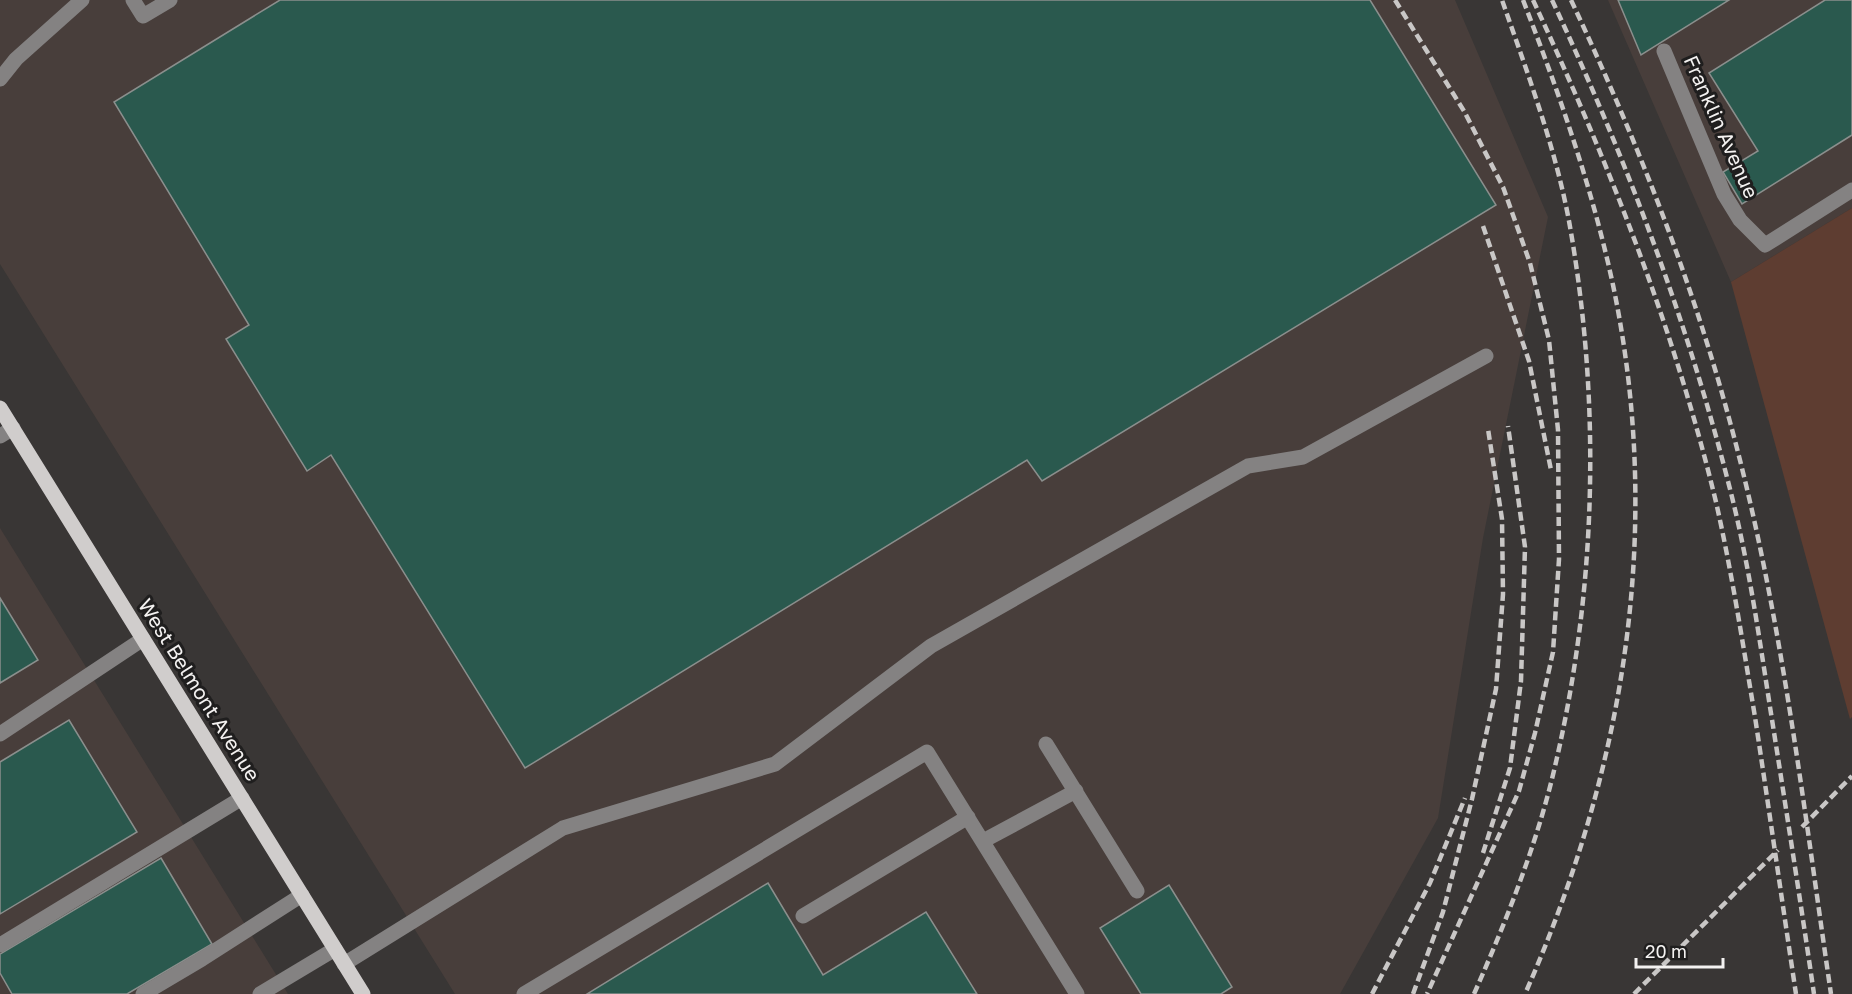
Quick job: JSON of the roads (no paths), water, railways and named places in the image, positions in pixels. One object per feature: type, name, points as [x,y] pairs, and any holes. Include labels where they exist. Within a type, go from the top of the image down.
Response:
[{"type":"main road","name":"West Belmont Avenue","points":[[0,408],[6,432],[143,639],[363,994]]},
{"type":"street","points":[[0,79],[16,59],[82,0]]},
{"type":"street","points":[[133,0],[143,16],[170,0]]},
{"type":"street","name":"Franklin Avenue","points":[[1664,51],[1724,194],[1740,220],[1765,245],[1852,190]]},
{"type":"street","points":[[344,964],[563,828],[775,764],[931,646],[1248,466],[1303,457],[1486,356]]},
{"type":"street","points":[[0,734],[143,639]]},
{"type":"street","points":[[1046,744],[1137,891]]},
{"type":"street","points":[[524,994],[927,752],[1077,994]]},
{"type":"street","points":[[983,841],[1076,791]]},
{"type":"street","points":[[0,945],[242,798]]},
{"type":"street","points":[[803,916],[968,817]]},
{"type":"street","points":[[143,994],[302,895]]},
{"type":"street","points":[[260,994],[335,949]]},
{"type":"railway","points":[[1395,0],[1464,111],[1503,187],[1530,263],[1549,340],[1558,430],[1559,559],[1553,652],[1535,733],[1519,791],[1427,994]]},
{"type":"railway","points":[[1474,994],[1521,880],[1549,792],[1556,762],[1570,695],[1580,628],[1587,560],[1590,492],[1590,424],[1586,356],[1569,221],[1548,137],[1502,0]]},
{"type":"railway","points":[[1523,0],[1574,141],[1605,248],[1628,376],[1635,467],[1634,557],[1626,646],[1610,735],[1588,822],[1560,909],[1525,994]]},
{"type":"railway","points":[[1533,0],[1587,122],[1637,246],[1699,437],[1716,502],[1737,609],[1796,994]]},
{"type":"railway","points":[[1552,0],[1606,121],[1654,244],[1696,369],[1732,497],[1758,628],[1814,994]]},
{"type":"railway","points":[[1571,0],[1595,51],[1660,208],[1698,314],[1730,422],[1748,492],[1777,635],[1831,994]]},
{"type":"railway","points":[[1483,226],[1529,361],[1551,470]]},
{"type":"railway","points":[[1483,853],[1510,768],[1521,681],[1525,547],[1508,426]]},
{"type":"railway","points":[[1413,994],[1443,912],[1472,799],[1496,689],[1503,594],[1502,519],[1488,429]]},
{"type":"railway","points":[[1802,827],[1852,776]]},
{"type":"railway","points":[[1372,994],[1430,883],[1465,798]]},
{"type":"railway","points":[[1634,994],[1778,850]]}]
